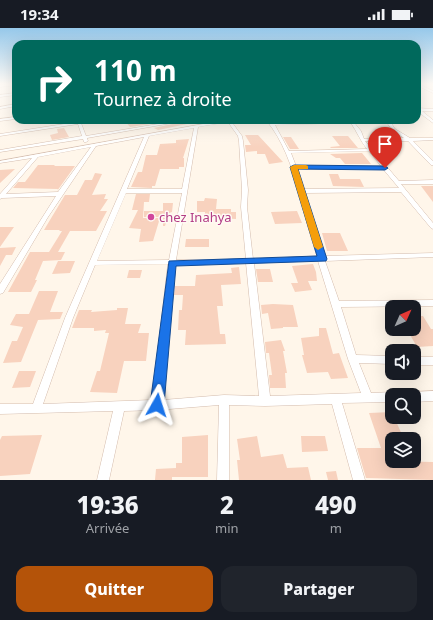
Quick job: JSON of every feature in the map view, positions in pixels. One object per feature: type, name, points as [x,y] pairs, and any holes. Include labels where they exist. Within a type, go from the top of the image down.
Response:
[{"type":"street","points":[[0,108],[12,106]]},
{"type":"street","points":[[421,109],[433,110]]},
{"type":"street","points":[[421,112],[433,122]]},
{"type":"street","points":[[0,120],[12,118]]},
{"type":"street","points":[[0,135],[62,124]]},
{"type":"street","points":[[80,124],[85,137],[91,146]]},
{"type":"street","points":[[0,151],[153,124]]},
{"type":"street","points":[[172,124],[178,130]]},
{"type":"street","points":[[0,162],[210,124]]},
{"type":"street","points":[[232,124],[240,136],[241,141],[245,190],[244,207],[265,401]]},
{"type":"street","points":[[271,124],[288,152],[294,167],[353,359],[368,398]]},
{"type":"street","points":[[353,124],[359,131],[362,140],[433,227]]},
{"type":"street","points":[[390,124],[394,130],[409,139],[433,164]]},
{"type":"street","points":[[157,405],[172,263],[196,127]]},
{"type":"street","points":[[36,409],[69,318],[147,136]]},
{"type":"street","points":[[362,140],[433,139]]},
{"type":"street","points":[[0,291],[26,246],[91,146]]},
{"type":"street","points":[[288,152],[370,150]]},
{"type":"street","points":[[1,197],[36,156]]},
{"type":"street","points":[[294,167],[385,168]]},
{"type":"street","points":[[397,184],[433,182]]},
{"type":"street","points":[[301,191],[403,190]]},
{"type":"street","points":[[123,191],[184,191]]},
{"type":"street","points":[[1,197],[60,194]]},
{"type":"street","points":[[93,263],[172,263],[433,256]]},
{"type":"street","points":[[336,304],[433,303]]},
{"type":"street","points":[[353,359],[385,360]]},
{"type":"street","points":[[421,361],[433,361]]},
{"type":"street","points":[[421,397],[433,396]]},
{"type":"street","points":[[1,410],[157,405],[224,400],[265,401],[385,397]]},
{"type":"street","points":[[336,399],[359,480]]},
{"type":"street","points":[[224,400],[224,480]]},
{"type":"street","points":[[103,480],[120,406]]},
{"type":"building","points":[[127,124],[150,124],[130,127]]},
{"type":"building","points":[[172,124],[187,124],[158,130],[154,128]]},
{"type":"building","points":[[64,128],[69,137],[52,140],[50,135],[58,133],[57,129]]},
{"type":"building","points":[[245,135],[258,135],[283,162],[269,164],[265,154],[257,154],[257,151],[246,152],[245,145],[251,145]]},
{"type":"building","points":[[332,136],[348,136],[358,148],[331,148],[330,147],[340,146]]},
{"type":"building","points":[[283,137],[291,137],[299,149],[290,149]]},
{"type":"building","points":[[189,139],[183,158],[184,167],[179,167],[179,169],[160,169],[155,186],[152,186],[152,188],[131,187],[138,172],[142,172],[146,155],[157,155],[160,144],[176,143],[176,140]]},
{"type":"building","points":[[362,153],[371,164],[345,164],[340,158],[336,158],[330,154]]},
{"type":"building","points":[[38,165],[75,166],[57,191],[58,189],[13,188],[18,182],[25,182]]},
{"type":"building","points":[[15,169],[0,183],[0,170]]},
{"type":"building","points":[[95,173],[102,174],[92,195],[106,194],[104,199],[108,199],[100,211],[107,211],[96,231],[70,231],[58,252],[65,252],[61,260],[43,261],[35,280],[37,280],[31,292],[8,292],[30,252],[49,252],[62,231],[44,230],[65,195],[77,195],[85,180],[92,180]]},
{"type":"building","points":[[329,174],[338,174],[340,179],[360,179],[364,187],[333,186]]},
{"type":"building","points":[[421,186],[433,186],[433,202]]},
{"type":"building","points":[[136,194],[150,194],[149,202],[144,202],[143,218],[160,218],[153,241],[139,242],[141,229],[129,228],[138,210],[132,210]]},
{"type":"building","points":[[205,198],[217,199],[216,209],[231,209],[231,212],[236,212],[236,219],[205,217],[205,212],[197,212],[197,201],[204,201]]},
{"type":"building","points":[[163,203],[173,203],[172,212],[169,213],[165,226],[163,226],[163,217],[144,217],[144,211],[163,211]]},
{"type":"building","points":[[297,211],[302,223],[275,224],[271,212]]},
{"type":"building","points":[[0,227],[14,227],[0,247]]},
{"type":"building","points":[[322,233],[340,233],[348,251],[327,251]]},
{"type":"building","points":[[186,239],[209,239],[209,247],[185,247]]},
{"type":"building","points":[[16,247],[12,255],[6,255],[0,266],[0,248]]},
{"type":"building","points":[[58,261],[75,261],[70,273],[52,274]]},
{"type":"building","points":[[313,264],[317,281],[308,281],[312,290],[295,292],[291,283],[298,283],[292,266]]},
{"type":"building","points":[[239,267],[241,284],[221,285],[223,306],[217,306],[220,334],[225,334],[226,344],[185,345],[186,330],[178,330],[179,310],[182,310],[183,295],[174,295],[175,286],[195,286],[196,275],[232,273],[231,268]]},
{"type":"building","points":[[256,269],[270,269],[273,282],[258,282]]},
{"type":"building","points":[[129,270],[142,270],[140,278],[127,278]]},
{"type":"building","points":[[39,291],[58,291],[50,312],[63,312],[60,319],[38,320],[21,362],[3,363],[12,341],[17,341],[23,327],[10,325],[16,314],[29,314]]},
{"type":"building","points":[[261,305],[293,305],[298,327],[271,329],[268,313],[262,314]]},
{"type":"building","points":[[117,308],[128,308],[125,324],[141,324],[138,333],[149,333],[146,361],[124,361],[117,393],[90,392],[97,371],[100,371],[109,333],[105,333],[106,330],[94,331],[94,328],[72,328],[79,310],[92,310],[91,312],[117,310]]},
{"type":"building","points":[[421,316],[423,316],[431,329],[433,329],[433,346],[421,347],[421,344],[415,344],[411,336],[421,336]]},
{"type":"building","points":[[319,328],[326,328],[333,354],[339,353],[348,378],[331,379],[328,372],[307,373],[302,355],[304,355],[301,338],[319,336]]},
{"type":"building","points":[[281,340],[285,351],[283,351],[287,373],[285,373],[286,388],[270,388],[269,375],[272,375],[269,353],[266,353],[265,342]]},
{"type":"building","points":[[19,371],[36,371],[30,387],[12,388]]},
{"type":"building","points":[[385,412],[385,424],[397,424],[401,432],[385,432],[385,468],[421,468],[421,462],[433,462],[433,480],[366,478],[357,448],[381,448],[369,413]]},
{"type":"building","points":[[42,435],[30,474],[0,476],[0,440],[2,436]]},
{"type":"building","points":[[208,435],[208,477],[172,477],[172,480],[155,480],[156,469],[176,468],[176,463],[182,463],[182,437]]},
{"type":"building","points":[[257,436],[261,457],[283,454],[287,468],[308,467],[311,480],[239,480],[237,460],[240,460],[237,439]]},
{"type":"building","points":[[301,436],[325,436],[328,451],[302,452]]},
{"type":"building","points":[[336,471],[338,480],[328,480],[326,472]]},
{"type":"slow traffic","points":[[306,167],[294,167],[318,247]]},
{"type":"place","name":"chez Inahya","points":[[151,217]]},
{"type":"route","points":[[157,405],[172,263],[322,259],[294,167],[385,168]]}]
